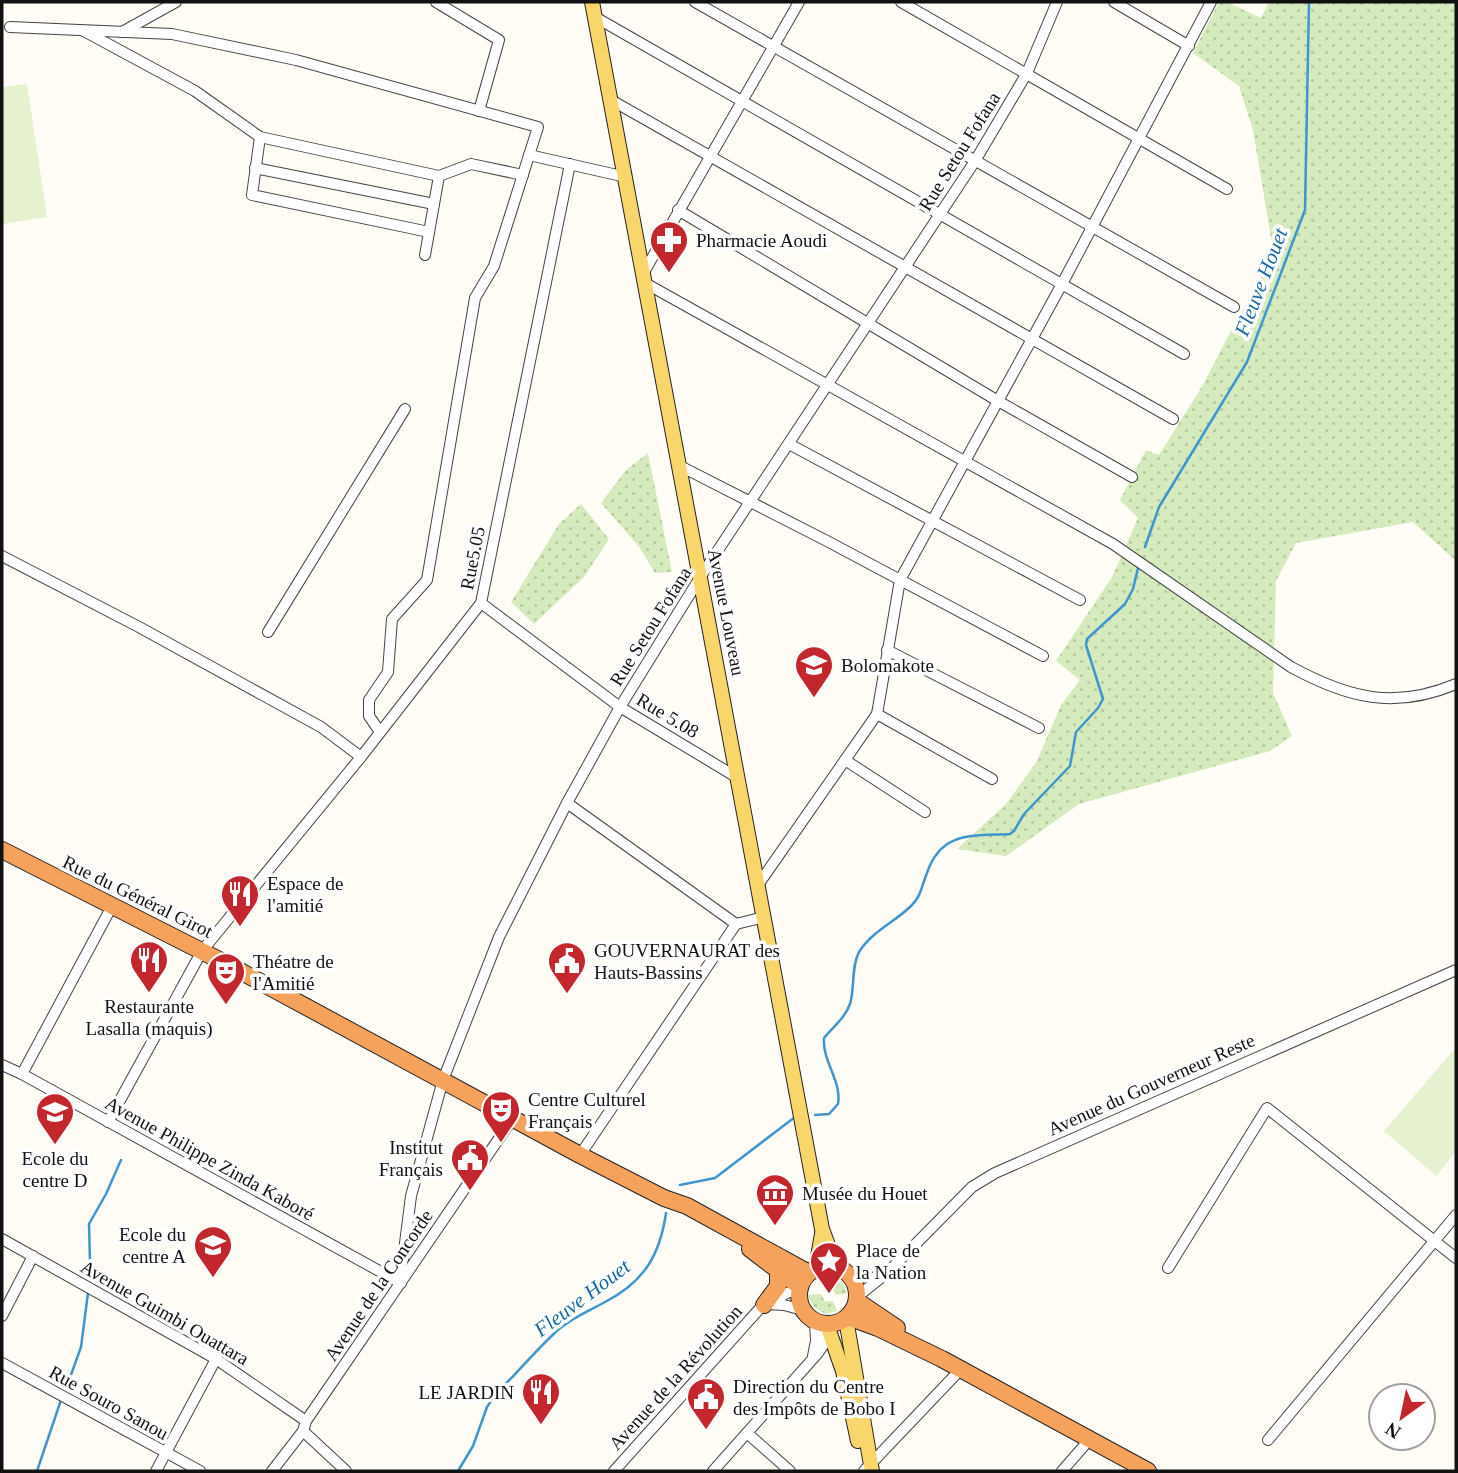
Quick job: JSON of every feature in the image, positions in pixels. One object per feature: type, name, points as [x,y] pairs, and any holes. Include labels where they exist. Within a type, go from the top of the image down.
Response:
[{"type":"highway","name":"Rue du Général Girot","points":[[2,850],[202,951],[664,1198]]},
{"type":"highway","points":[[664,1198],[687,1206],[813,1270],[841,1269],[854,1280],[858,1299],[850,1319]]},
{"type":"highway","points":[[664,1198],[685,1213],[753,1251],[800,1288]]},
{"type":"highway","points":[[813,1270],[800,1288],[799,1300],[819,1324],[836,1324],[850,1319],[878,1328],[961,1369],[1148,1471]]},
{"type":"highway","points":[[763,1306],[778,1286],[778,1271]]},
{"type":"highway","points":[[858,1299],[945,1355],[961,1369]]},
{"type":"main road","name":"Avenue Louveau","points":[[592,2],[822,1229],[821,1246],[813,1270]]},
{"type":"main road","name":"Avenue Louveau","points":[[822,1229],[841,1269]]},
{"type":"main road","points":[[850,1319],[867,1469]]},
{"type":"main road","points":[[819,1324],[843,1371],[867,1469]]},
{"type":"street","points":[[122,32],[176,2]]},
{"type":"street","points":[[436,2],[499,40],[479,111]]},
{"type":"street","points":[[695,2],[1234,307]]},
{"type":"street","points":[[799,2],[678,210],[645,278],[827,385],[1113,544],[1291,667],[1320,683],[1376,698],[1431,694],[1456,684]]},
{"type":"street","points":[[901,2],[1227,189]]},
{"type":"street","name":"Rue Setou Fofana","points":[[399,1282],[411,1196],[443,1080],[499,937],[567,803],[620,706],[701,576],[975,161],[1027,73],[1057,2]]},
{"type":"street","points":[[1114,2],[1189,46]]},
{"type":"street","points":[[758,885],[877,714],[900,580],[1212,2]]},
{"type":"street","points":[[595,17],[1184,354]]},
{"type":"street","points":[[10,27],[172,34],[296,60],[538,127],[495,266],[475,298],[427,580],[392,619],[388,672],[369,701],[369,716],[380,732]]},
{"type":"street","points":[[82,30],[195,91],[260,137],[439,176],[471,164],[523,175]]},
{"type":"street","points":[[611,100],[1173,419]]},
{"type":"street","points":[[260,137],[252,195],[429,232]]},
{"type":"street","points":[[529,155],[626,177]]},
{"type":"street","name":"Rue5.05","points":[[108,1122],[202,951],[481,603],[570,164]]},
{"type":"street","points":[[255,168],[434,204]]},
{"type":"street","points":[[425,255],[439,176]]},
{"type":"street","points":[[678,210],[998,401],[1132,477]]},
{"type":"street","points":[[268,632],[405,409]]},
{"type":"street","points":[[789,444],[1080,600]]},
{"type":"street","points":[[680,466],[1043,656]]},
{"type":"street","points":[[2,556],[139,627],[321,727],[360,757]]},
{"type":"street","name":"Rue 5.08","points":[[481,603],[620,706],[738,778]]},
{"type":"street","points":[[887,650],[1039,728]]},
{"type":"street","points":[[877,714],[992,779]]},
{"type":"street","points":[[845,760],[925,812]]},
{"type":"street","points":[[567,803],[736,924]]},
{"type":"street","points":[[22,1074],[111,906]]},
{"type":"street","points":[[580,1155],[736,924],[764,917]]},
{"type":"street","name":"Avenue du Gouverneur Reste","points":[[858,1299],[972,1187],[995,1172],[1456,970]]},
{"type":"street","name":"Avenue Philippe Zinda Kaboré","points":[[2,1065],[399,1282]]},
{"type":"street","points":[[1168,1268],[1267,1108],[1456,1258]]},
{"type":"street","name":"Avenue de la Concorde","points":[[272,1471],[513,1118]]},
{"type":"street","points":[[1268,1440],[1456,1215]]},
{"type":"street","name":"Avenue Guimbi Ouattara","points":[[2,1239],[216,1359],[304,1426],[346,1471]]},
{"type":"street","points":[[2,1316],[33,1256]]},
{"type":"street","points":[[841,1269],[872,1278],[888,1272]]},
{"type":"street","name":"Avenue de la Révolution","points":[[614,1471],[763,1306],[800,1288]]},
{"type":"street","name":"Avenue de la Révolution","points":[[763,1306],[784,1305],[819,1324]]},
{"type":"street","points":[[813,1357],[819,1324]]},
{"type":"street","points":[[713,1471],[818,1353],[819,1324]]},
{"type":"street","points":[[156,1471],[216,1359]]},
{"type":"street","name":"Rue Souro Sanou","points":[[2,1363],[200,1471]]},
{"type":"street","points":[[867,1469],[961,1369]]},
{"type":"street","points":[[747,1433],[790,1471]]},
{"type":"street","points":[[1062,1471],[1090,1439]]},
{"type":"green space","points":[[1219,2],[1227,2],[1261,18],[1269,2],[1456,2],[1456,561],[1413,522],[1296,543],[1276,581],[1273,693],[1292,736],[1270,751],[1079,804],[1006,856],[957,849],[1005,805],[1036,763],[1061,705],[1080,680],[1056,661],[1112,577],[1138,518],[1120,500],[1146,450],[1159,455],[1203,385],[1259,283],[1272,244],[1253,130],[1239,86],[1193,53]]},
{"type":"green space","points":[[27,84],[47,217],[2,224],[2,87]]},
{"type":"green space","points":[[648,453],[672,572],[655,573],[640,548],[601,503],[626,470]]},
{"type":"green space","points":[[581,504],[609,539],[584,577],[534,624],[511,602],[559,524]]},
{"type":"green space","points":[[1456,1047],[1456,1152],[1436,1176],[1384,1131]]},
{"type":"green space","points":[[829,1275],[842,1282],[847,1293],[836,1295],[831,1287],[823,1288],[818,1278]]},
{"type":"green space","points":[[821,1294],[825,1302],[833,1301],[837,1311],[826,1314],[813,1307],[808,1295]]},
{"type":"waterway","name":"Fleuve Houet","points":[[1145,547],[1159,507],[1247,362],[1305,210],[1309,2]]},
{"type":"waterway","name":"Fleuve Houet","points":[[815,1115],[829,1114],[838,1104],[837,1087],[826,1055],[824,1038],[848,1009],[859,952],[870,939],[914,902],[933,859],[941,849],[959,838],[1010,834],[1024,814],[1070,766],[1076,732],[1103,699],[1086,645],[1087,639],[1125,604],[1133,589],[1138,568]]},
{"type":"waterway","name":"Fleuve Houet","points":[[680,1185],[715,1178],[795,1117]]},
{"type":"waterway","points":[[90,1263],[89,1224],[121,1160]]},
{"type":"waterway","name":"Fleuve Houet","points":[[458,1471],[473,1446],[487,1407],[495,1395],[559,1329],[619,1294],[640,1276],[648,1266],[659,1242],[666,1213]]},
{"type":"waterway","points":[[67,1386],[81,1347],[88,1293]]},
{"type":"waterway","points":[[37,1471],[61,1400]]},
{"type":"place","name":"Pharmacie Aoudi","points":[[669,274]]},
{"type":"place","name":"Bolomakote","points":[[814,699]]},
{"type":"place","name":"Espace de l'amitié","points":[[240,928]]},
{"type":"place","name":"Restaurante Lasalla (maquis)","points":[[149,994]]},
{"type":"place","name":"GOUVERNAURAT des Hauts-Bassins","points":[[567,995]]},
{"type":"place","name":"Théatre de l'Amitié","points":[[226,1006]]},
{"type":"place","name":"Centre Culturel Français","points":[[501,1144]]},
{"type":"place","name":"Ecole du centre D","points":[[55,1146]]},
{"type":"place","name":"Institut Français","points":[[470,1192]]},
{"type":"place","name":"Musée du Houet","points":[[775,1227]]},
{"type":"place","name":"Ecole du centre A","points":[[213,1279]]},
{"type":"place","name":"Place de la Nation","points":[[829,1295]]},
{"type":"place","name":"LE JARDIN","points":[[541,1426]]},
{"type":"place","name":"Direction du Centre des Impôts de Bobo I","points":[[706,1431]]}]
